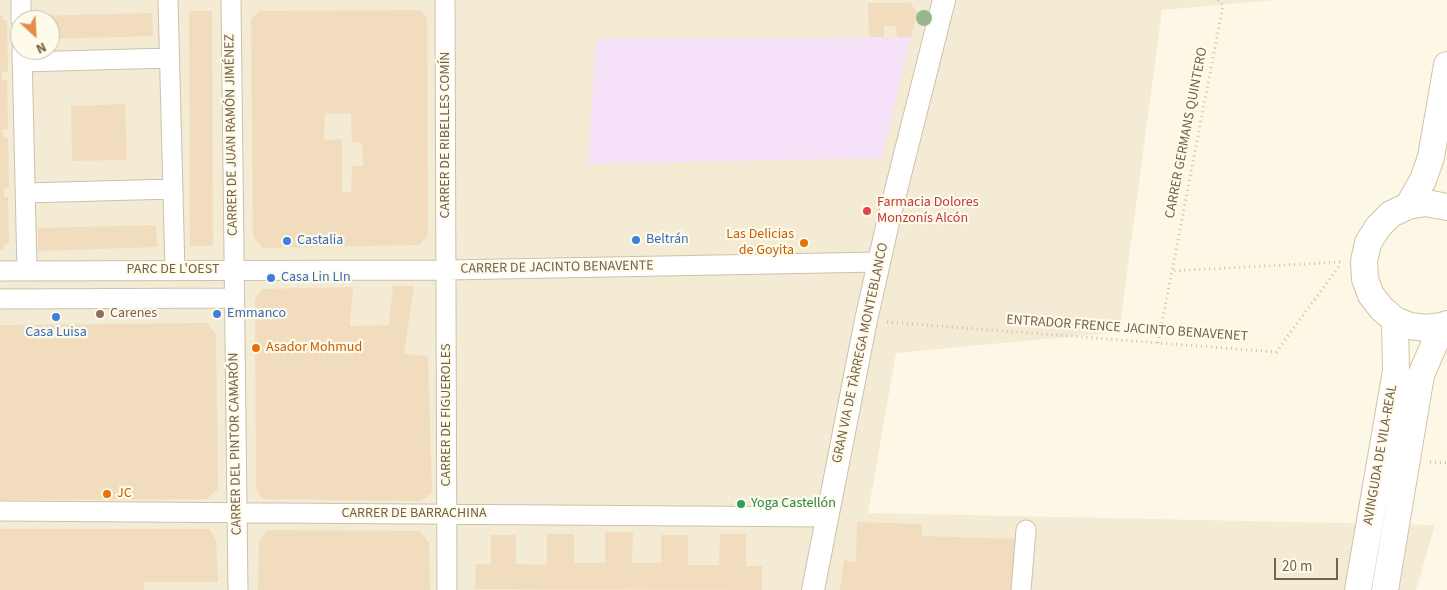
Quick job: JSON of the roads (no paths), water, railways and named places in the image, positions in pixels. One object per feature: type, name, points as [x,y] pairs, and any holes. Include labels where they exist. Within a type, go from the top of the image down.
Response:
[{"type":"main road","points":[[1408,206],[1423,180],[1432,157],[1447,65]]},
{"type":"main road","points":[[1444,325],[1426,328],[1410,326],[1395,320],[1382,309],[1371,295],[1366,279],[1353,262],[1378,227],[1391,214],[1408,206],[1426,203],[1447,207]]},
{"type":"main road","name":"AVINGUDA DE VILA-REAL","points":[[1358,590],[1396,372],[1395,320]]},
{"type":"main road","name":"AVINGUDA DE VILA-REAL","points":[[1385,590],[1421,375],[1444,325]]},
{"type":"street","points":[[168,0],[175,270]]},
{"type":"street","name":"CARRER DE JUAN RAMÓN JIMÉNEZ","points":[[231,0],[234,270]]},
{"type":"street","name":"CARRER DE RIBELLES COMÍN","points":[[445,0],[447,270]]},
{"type":"street","name":"GRAN VIA DE TÀRREGA MONTEBLANCO","points":[[813,590],[866,320],[944,0]]},
{"type":"street","points":[[60,57],[170,58]]},
{"type":"street","points":[[22,60],[27,271]]},
{"type":"street","points":[[25,192],[173,188]]},
{"type":"street","name":"CARRER DE JACINTO BENAVENTE","points":[[234,270],[447,270],[879,262]]},
{"type":"street","name":"PARC DE L'OEST","points":[[0,271],[234,270],[234,298],[0,300]]},
{"type":"street","name":"CARRER DE FIGUEROLES","points":[[447,270],[448,590]]},
{"type":"street","name":"CARRER DEL PINTOR CAMARÓN","points":[[234,298],[238,590]]},
{"type":"street","name":"CARRER DE BARRACHINA","points":[[0,511],[828,517]]},
{"type":"street","points":[[1021,590],[1026,530]]},
{"type":"place","name":"Farmacia Dolores Monzonís Alcón","points":[[867,211]]},
{"type":"place","name":"Beltrán","points":[[636,240]]},
{"type":"place","name":"Castalia","points":[[287,241]]},
{"type":"place","name":"Las Delicias de Goyita","points":[[804,243]]},
{"type":"place","name":"Casa Lin LIn","points":[[271,278]]},
{"type":"place","name":"Carenes","points":[[100,314]]},
{"type":"place","name":"Emmanco","points":[[217,314]]},
{"type":"place","name":"Casa Luisa","points":[[56,317]]},
{"type":"place","name":"Asador Mohmud","points":[[256,348]]},
{"type":"place","name":"JC","points":[[107,494]]},
{"type":"place","name":"Yoga Castellón","points":[[741,504]]}]
